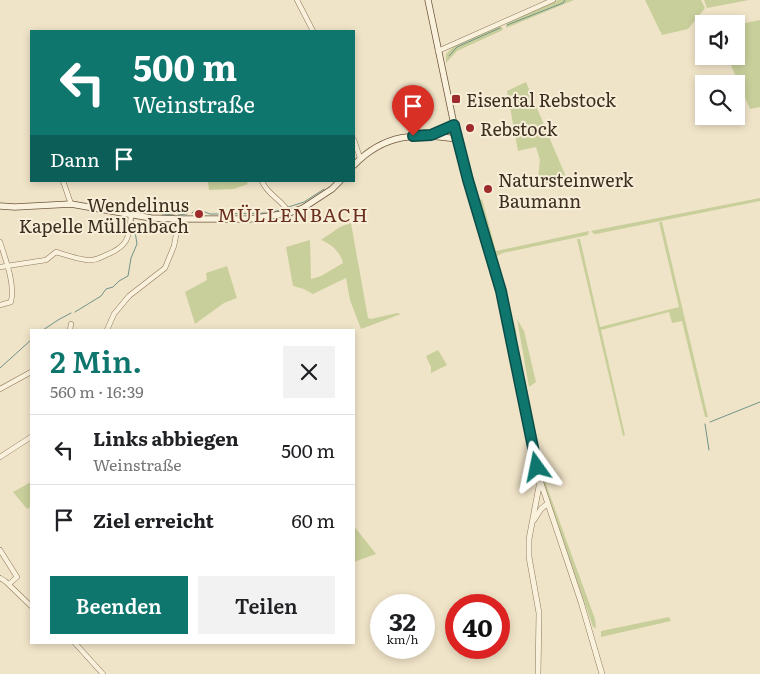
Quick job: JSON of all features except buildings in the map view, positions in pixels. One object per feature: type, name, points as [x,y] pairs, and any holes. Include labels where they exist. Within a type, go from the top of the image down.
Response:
[{"type":"main road","points":[[355,164],[360,158],[389,141],[431,135],[457,139],[428,0]]},
{"type":"main road","points":[[431,135],[454,125]]},
{"type":"main road","points":[[0,206],[70,204],[131,215],[179,219],[250,219],[312,203],[339,182]]},
{"type":"street","points":[[297,0],[312,30]]},
{"type":"street","points":[[438,51],[553,0]]},
{"type":"street","points":[[457,139],[499,283],[540,480],[581,602],[602,674]]},
{"type":"street","points":[[355,143],[360,158]]},
{"type":"street","points":[[63,182],[70,204]]},
{"type":"street","points":[[262,182],[265,188],[288,210]]},
{"type":"street","points":[[0,267],[46,260],[56,252],[89,261],[95,260],[115,252],[125,244],[129,234],[131,215]]},
{"type":"street","points":[[107,329],[114,314],[129,296],[165,268],[174,246],[179,219]]},
{"type":"street","points":[[0,242],[8,266],[13,294],[11,302],[0,305]]},
{"type":"street","points":[[0,389],[30,373]]},
{"type":"street","points":[[0,457],[30,438]]},
{"type":"street","points":[[538,674],[539,612],[529,557],[529,539],[540,480]]},
{"type":"street","points":[[532,522],[547,504]]},
{"type":"street","points":[[0,550],[17,577],[9,584]]},
{"type":"street","points":[[0,578],[9,584],[30,605]]},
{"type":"street","points":[[76,644],[103,674]]},
{"type":"green space","points":[[558,0],[574,0],[506,28],[507,23]]},
{"type":"green space","points":[[645,0],[701,0],[705,8],[699,15],[695,15],[695,20],[688,29],[662,35]]},
{"type":"green space","points":[[704,0],[749,0],[707,8]]},
{"type":"green space","points":[[760,20],[760,107],[750,109],[745,97],[745,75],[735,75],[731,65],[745,65],[745,23]]},
{"type":"green space","points":[[498,26],[502,27],[503,30],[457,51],[446,63],[446,54],[453,47]]},
{"type":"green space","points":[[526,82],[566,177],[537,186],[540,160],[536,147],[518,151],[507,91]]},
{"type":"green space","points":[[208,182],[247,182],[248,184],[234,189],[209,190]]},
{"type":"green space","points":[[760,198],[760,201],[596,234],[591,231]]},
{"type":"green space","points":[[482,199],[496,251],[589,231],[588,235],[503,253],[497,256],[516,330],[517,342],[515,341],[503,288],[478,201]]},
{"type":"green space","points":[[659,222],[662,222],[708,417],[705,417],[682,321],[672,323],[669,312],[601,330],[625,435],[623,436],[577,239],[580,239],[600,327],[679,307]]},
{"type":"green space","points":[[351,223],[368,318],[401,314],[361,329],[350,300],[346,278],[313,294],[293,286],[286,247],[310,240],[311,279],[321,276],[343,263],[335,248],[321,240],[340,227]]},
{"type":"green space","points":[[227,266],[237,298],[224,303],[195,324],[185,292],[207,280],[206,273]]},
{"type":"green space","points":[[517,319],[524,331],[536,382],[529,387]]},
{"type":"green space","points":[[438,350],[447,365],[431,373],[431,367],[426,356]]},
{"type":"green space","points":[[519,351],[547,487],[595,619],[596,628],[593,627],[544,485],[517,353]]},
{"type":"green space","points":[[30,483],[30,508],[27,509],[13,492]]},
{"type":"green space","points":[[355,527],[376,554],[355,562]]},
{"type":"green space","points":[[669,617],[671,621],[601,637],[601,631]]},
{"type":"waterway","points":[[507,25],[563,3],[565,0]]},
{"type":"waterway","points":[[449,56],[457,47],[500,28]]},
{"type":"waterway","points":[[192,213],[197,209],[210,214],[270,213],[304,202],[324,189]]},
{"type":"waterway","points":[[143,213],[157,213]]},
{"type":"waterway","points":[[162,214],[174,215]]},
{"type":"waterway","points":[[178,215],[187,214]]},
{"type":"waterway","points":[[75,312],[101,296],[106,289],[113,287],[128,276],[131,258],[137,244],[133,219]]},
{"type":"waterway","points":[[44,329],[71,313]]},
{"type":"waterway","points":[[0,368],[30,341]]},
{"type":"waterway","points":[[710,422],[760,402]]},
{"type":"waterway","points":[[705,424],[709,450]]},
{"type":"place","name":"Eisental Rebstock","points":[[456,99]]},
{"type":"place","name":"Rebstock","points":[[470,128]]},
{"type":"place","name":"Natursteinwerk Baumann","points":[[488,189]]},
{"type":"place","name":"Wendelinus Kapelle Müllenbach","points":[[199,214]]},
{"type":"district","name":"MÜLLENBACH","points":[[293,214]]},
{"type":"route","points":[[413,136],[431,135],[454,125],[468,180],[501,291],[537,467]]}]
